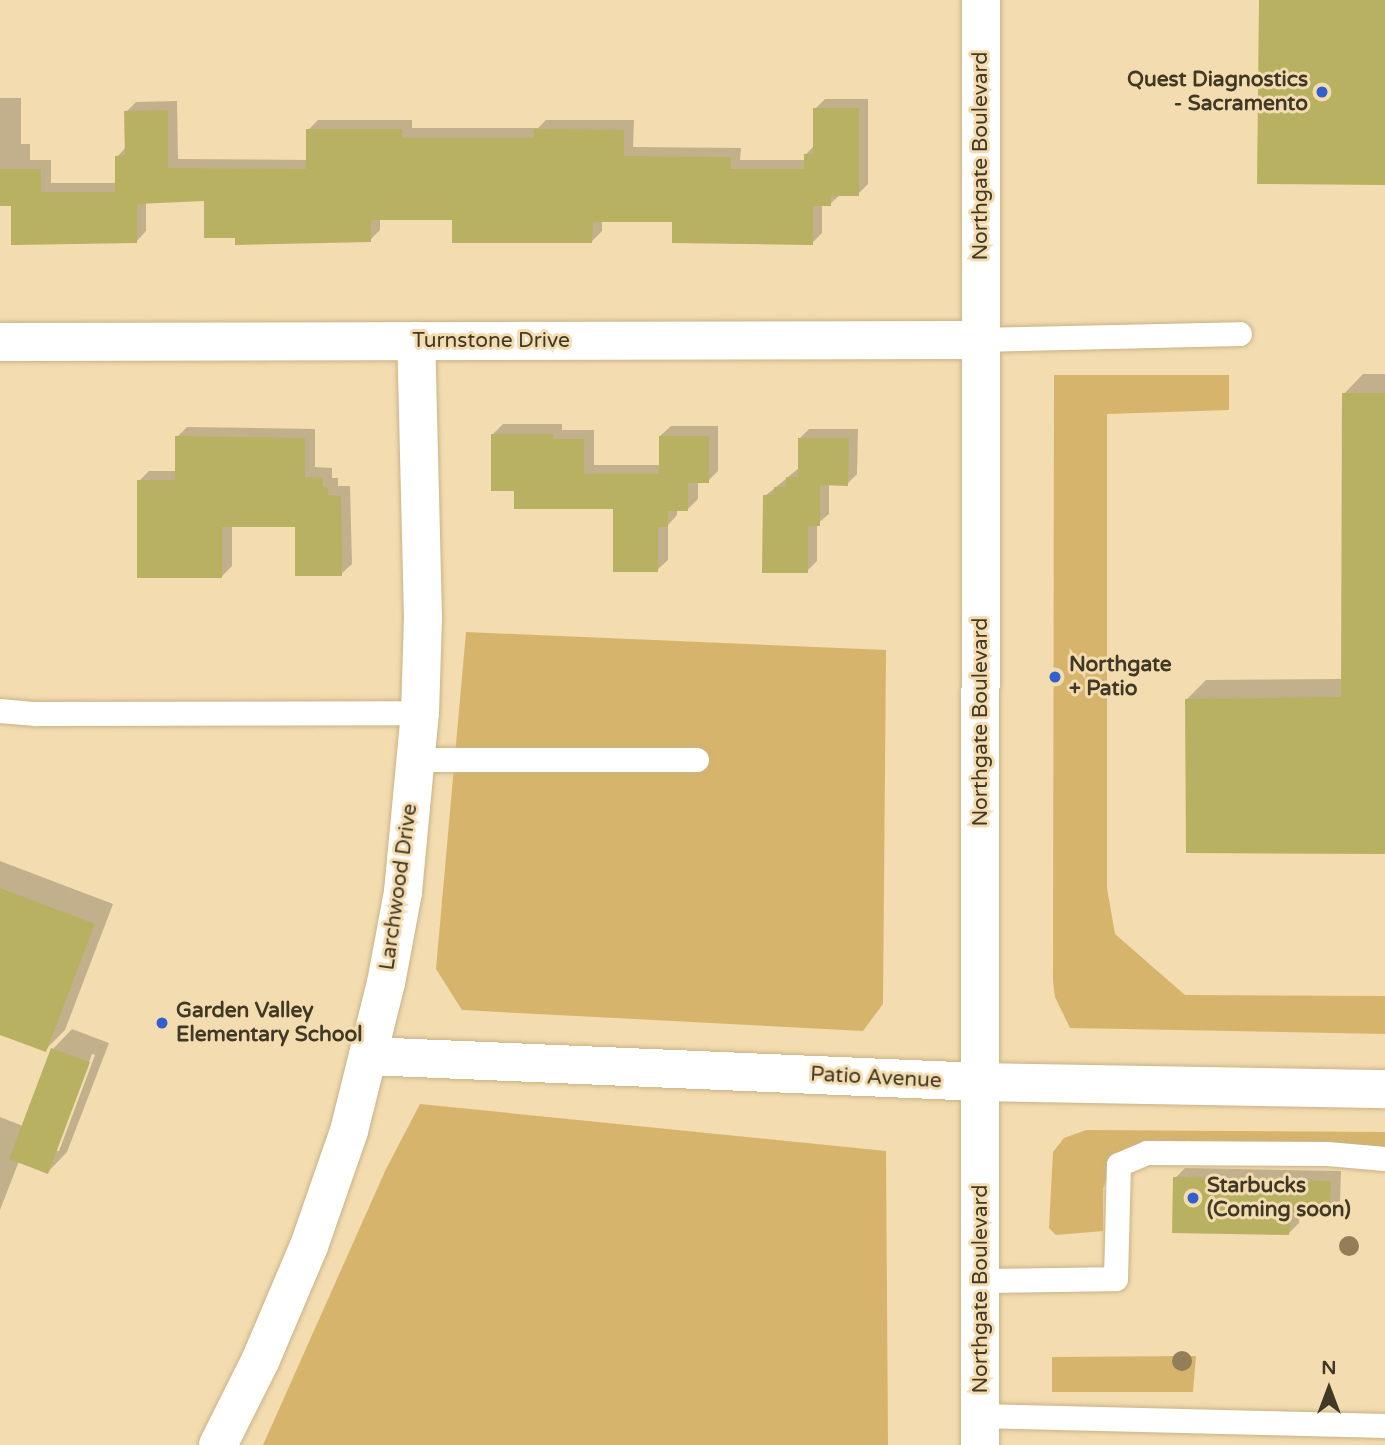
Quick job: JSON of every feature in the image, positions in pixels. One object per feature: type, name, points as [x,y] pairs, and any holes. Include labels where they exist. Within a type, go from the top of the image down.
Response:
[{"type":"street","name":"Northgate Boulevard","points":[[980,1431],[981,0]]},
{"type":"street","name":"Turnstone Drive","points":[[0,342],[981,340]]},
{"type":"street","name":"Larchwood Drive","points":[[218,1445],[261,1359],[309,1247],[349,1131],[386,983],[403,892],[420,713],[423,618],[416,341]]},
{"type":"street","name":"Patio Avenue","points":[[368,1055],[981,1082],[1385,1088]]},
{"type":"lane","points":[[981,340],[1240,334]]},
{"type":"lane","points":[[0,711],[36,714],[420,713]]},
{"type":"lane","points":[[416,760],[697,760]]},
{"type":"lane","points":[[981,1281],[1116,1279],[1119,1165],[1147,1153],[1328,1154],[1385,1159]]},
{"type":"lane","points":[[980,1431],[1385,1426]]},
{"type":"shaded area","points":[[1054,375],[1229,375],[1229,410],[1107,414],[1107,888],[1115,934],[1185,995],[1385,996],[1385,1034],[1070,1028],[1055,997]]},
{"type":"shaded area","points":[[466,632],[886,650],[883,1004],[863,1031],[462,1010],[436,969]]},
{"type":"shaded area","points":[[420,1104],[886,1151],[888,1445],[263,1445],[386,1169]]},
{"type":"shaded area","points":[[1086,1130],[1385,1132],[1385,1148],[1141,1143],[1125,1149],[1111,1167],[1103,1189],[1103,1231],[1056,1235],[1049,1228],[1053,1152],[1064,1138]]},
{"type":"shaded area","points":[[1196,1356],[1193,1392],[1052,1392],[1052,1357]]},
{"type":"building","name":"Quest Diagnostics - Sacramento","points":[[1259,0],[1385,0],[1385,185],[1257,184]]},
{"type":"building","points":[[813,108],[859,108],[859,196],[831,196],[831,206],[813,206],[813,245],[672,243],[672,222],[593,222],[592,243],[452,243],[452,220],[371,220],[371,242],[235,245],[235,238],[204,238],[204,201],[137,204],[137,243],[11,245],[11,206],[0,206],[0,169],[41,169],[41,192],[115,192],[115,156],[125,155],[124,111],[168,110],[168,168],[306,169],[306,129],[402,129],[402,138],[534,138],[534,129],[624,130],[624,156],[731,157],[731,169],[804,169],[804,154],[813,154]]},
{"type":"building","points":[[1342,393],[1385,393],[1385,854],[1186,853],[1185,699],[1341,697]]},
{"type":"building","points":[[491,434],[553,434],[553,439],[584,439],[584,474],[659,474],[659,436],[709,436],[709,483],[688,483],[688,511],[668,511],[668,527],[658,527],[658,572],[613,572],[613,509],[514,509],[514,491],[491,491]]},
{"type":"building","points":[[175,436],[305,438],[305,477],[323,478],[323,487],[328,488],[328,495],[341,496],[342,576],[295,576],[295,527],[222,527],[222,578],[137,578],[137,480],[175,480]]},
{"type":"building","points":[[798,438],[849,438],[848,486],[820,485],[820,526],[808,526],[808,573],[762,573],[763,495],[774,495],[774,487],[786,487],[786,477],[798,477]]},
{"type":"building","points":[[0,888],[95,924],[46,1052],[0,1035]]},
{"type":"building","points":[[51,1048],[90,1062],[48,1174],[9,1159]]},
{"type":"building","points":[[1173,1177],[1331,1181],[1330,1214],[1291,1212],[1289,1235],[1172,1233]]},
{"type":"place","name":"Quest Diagnostics - Sacramento","points":[[1322,92]]},
{"type":"place","name":"Northgate + Patio","points":[[1055,677]]},
{"type":"place","name":"Garden Valley Elementary School","points":[[162,1023]]},
{"type":"place","name":"Starbucks (Coming soon)","points":[[1193,1198]]}]
